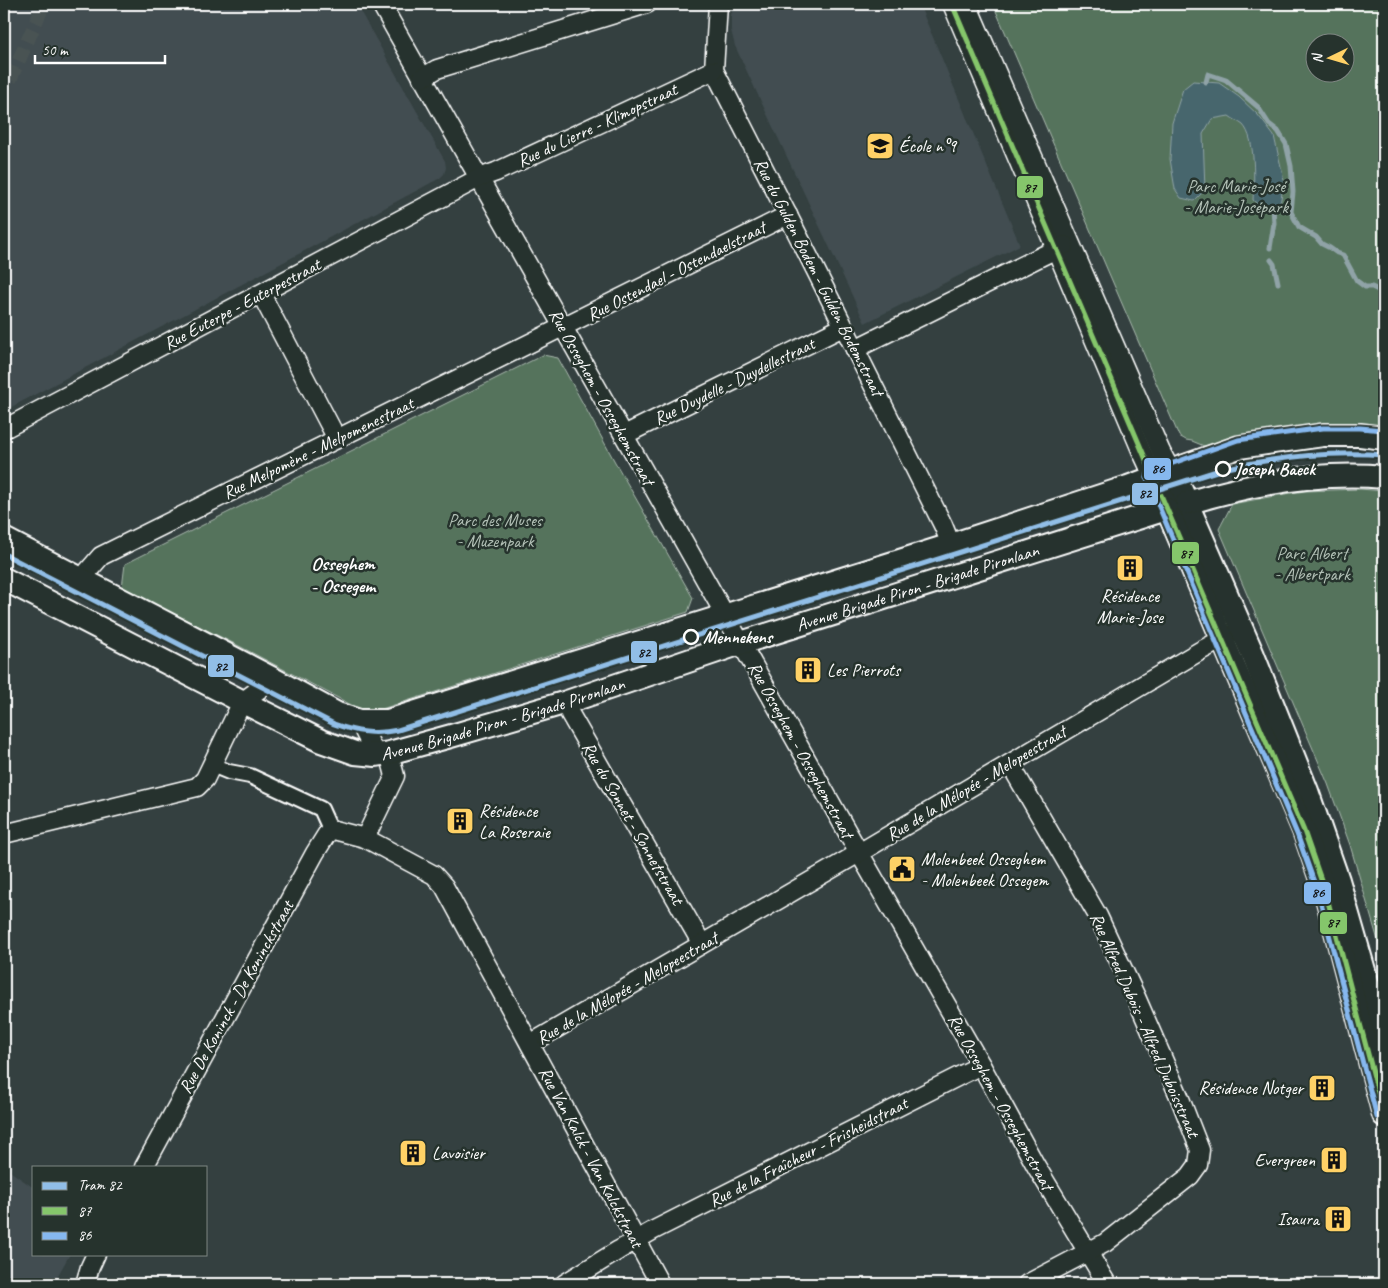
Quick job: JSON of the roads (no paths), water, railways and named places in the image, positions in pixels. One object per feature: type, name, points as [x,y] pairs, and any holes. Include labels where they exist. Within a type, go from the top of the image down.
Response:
[{"type":"street","name":"Rue Osseghem - Osseghemstraat","points":[[380,4],[859,853],[981,1065],[1036,1166],[1107,1284]]},
{"type":"street","points":[[422,78],[437,69],[646,4]]},
{"type":"street","points":[[714,70],[718,4]]},
{"type":"street","points":[[952,4],[1063,246]]},
{"type":"street","points":[[967,4],[1063,246],[1140,450],[1162,474],[1232,634],[1358,980],[1384,1040]]},
{"type":"street","name":"Rue du Lierre - Klimopstraat","points":[[479,178],[496,172],[714,70]]},
{"type":"street","name":"Rue du Gulden Bodem - Gulden Bodemstraat","points":[[714,70],[943,525],[951,545]]},
{"type":"street","name":"Rue Euterpe - Euterpestraat","points":[[4,429],[479,178]]},
{"type":"street","name":"Rue Ostendael - Ostendaelstraat","points":[[563,327],[788,215]]},
{"type":"street","points":[[855,349],[1063,246]]},
{"type":"street","points":[[261,294],[337,439]]},
{"type":"street","name":"Rue Melpomène - Melpomenestraat","points":[[83,580],[101,556],[563,327]]},
{"type":"street","name":"Rue Duydelle - Duydellestraat","points":[[624,435],[844,327]]},
{"type":"street","name":"Avenue Brigade Piron - Brigade Pironlaan","points":[[4,540],[337,714],[359,721],[388,721],[951,545],[1128,487],[1238,448],[1323,436],[1360,435],[1384,438]]},
{"type":"street","name":"Avenue Brigade Piron - Brigade Pironlaan","points":[[4,578],[321,741],[355,753],[382,754],[566,702],[741,643],[1177,506],[1242,488],[1311,478],[1384,477]]},
{"type":"street","name":"Rue de la Mélopée - Melopeestraat","points":[[530,1044],[1232,634]]},
{"type":"street","points":[[4,834],[202,784],[242,702],[273,679]]},
{"type":"street","name":"Rue du Sonnet - Sonnetstraat","points":[[566,702],[570,714],[702,944]]},
{"type":"street","points":[[212,765],[229,772],[250,776],[321,808],[330,829],[365,838],[394,776],[382,754],[359,721]]},
{"type":"street","name":"Rue Alfred Dubois - Alfred Duboisstraat","points":[[1010,764],[1098,916],[1136,997],[1200,1150],[1198,1165],[1190,1176],[1105,1243],[1027,1284]]},
{"type":"street","name":"Rue De Koninck - De Koninckstraat","points":[[145,1166],[315,852],[330,829]]},
{"type":"street","name":"Rue Van Kalck - Van Kalckstraat","points":[[365,838],[434,875],[444,886],[660,1284]]},
{"type":"street","points":[[1358,980],[1384,1115]]},
{"type":"street","name":"Rue de la Fraîcheur - Frisheidstraat","points":[[564,1284],[636,1240],[981,1065]]},
{"type":"street","points":[[85,1284],[95,1256]]},
{"type":"water","points":[[1193,81],[1219,83],[1239,97],[1258,115],[1274,136],[1284,180],[1280,205],[1265,211],[1253,200],[1253,161],[1250,140],[1243,125],[1229,116],[1212,119],[1203,134],[1205,190],[1194,201],[1181,198],[1175,189],[1170,159],[1172,123],[1183,89]]},
{"type":"waterway","points":[[1206,82],[1208,74],[1226,80],[1258,107],[1286,144],[1291,166],[1293,192],[1291,212],[1299,227],[1316,237],[1322,244],[1343,255],[1357,281],[1365,287],[1372,287],[1384,293]]},
{"type":"waterway","points":[[1270,248],[1274,223],[1273,208]]},
{"type":"waterway","points":[[1271,260],[1274,264],[1278,283]]},
{"type":"tunnel","points":[[10,80],[44,4]]},
{"type":"tram line","name":"82","points":[[4,554],[334,724],[358,731],[381,732],[398,730],[1223,469],[1303,456],[1343,454],[1384,455]]},
{"type":"place","name":"École n°9","points":[[880,146]]},
{"type":"place","name":"Joseph Baeck","points":[[1223,469]]},
{"type":"place","name":"Résidence Marie-Jose","points":[[1130,568]]},
{"type":"place","name":"Mennekens","points":[[691,637]]},
{"type":"place","name":"Les Pierrots","points":[[808,670]]},
{"type":"place","name":"Résidence La Roseraie","points":[[460,821]]},
{"type":"place","name":"Molenbeek Osseghem - Molenbeek Ossegem","points":[[902,869]]},
{"type":"place","name":"Résidence Notger","points":[[1322,1088]]},
{"type":"place","name":"Lavoisier","points":[[413,1153]]},
{"type":"place","name":"Evergreen","points":[[1334,1160]]},
{"type":"place","name":"Isaura","points":[[1338,1219]]},
{"type":"district","name":"Osseghem - Ossegem","points":[[343,575]]},
{"type":"park label","name":"Parc Marie-José - Marie-Josépark","points":[[1236,196]]},
{"type":"park label","name":"Parc des Muses - Muzenpark","points":[[495,530]]},
{"type":"park label","name":"Parc Albert - Albertpark","points":[[1312,563]]}]
